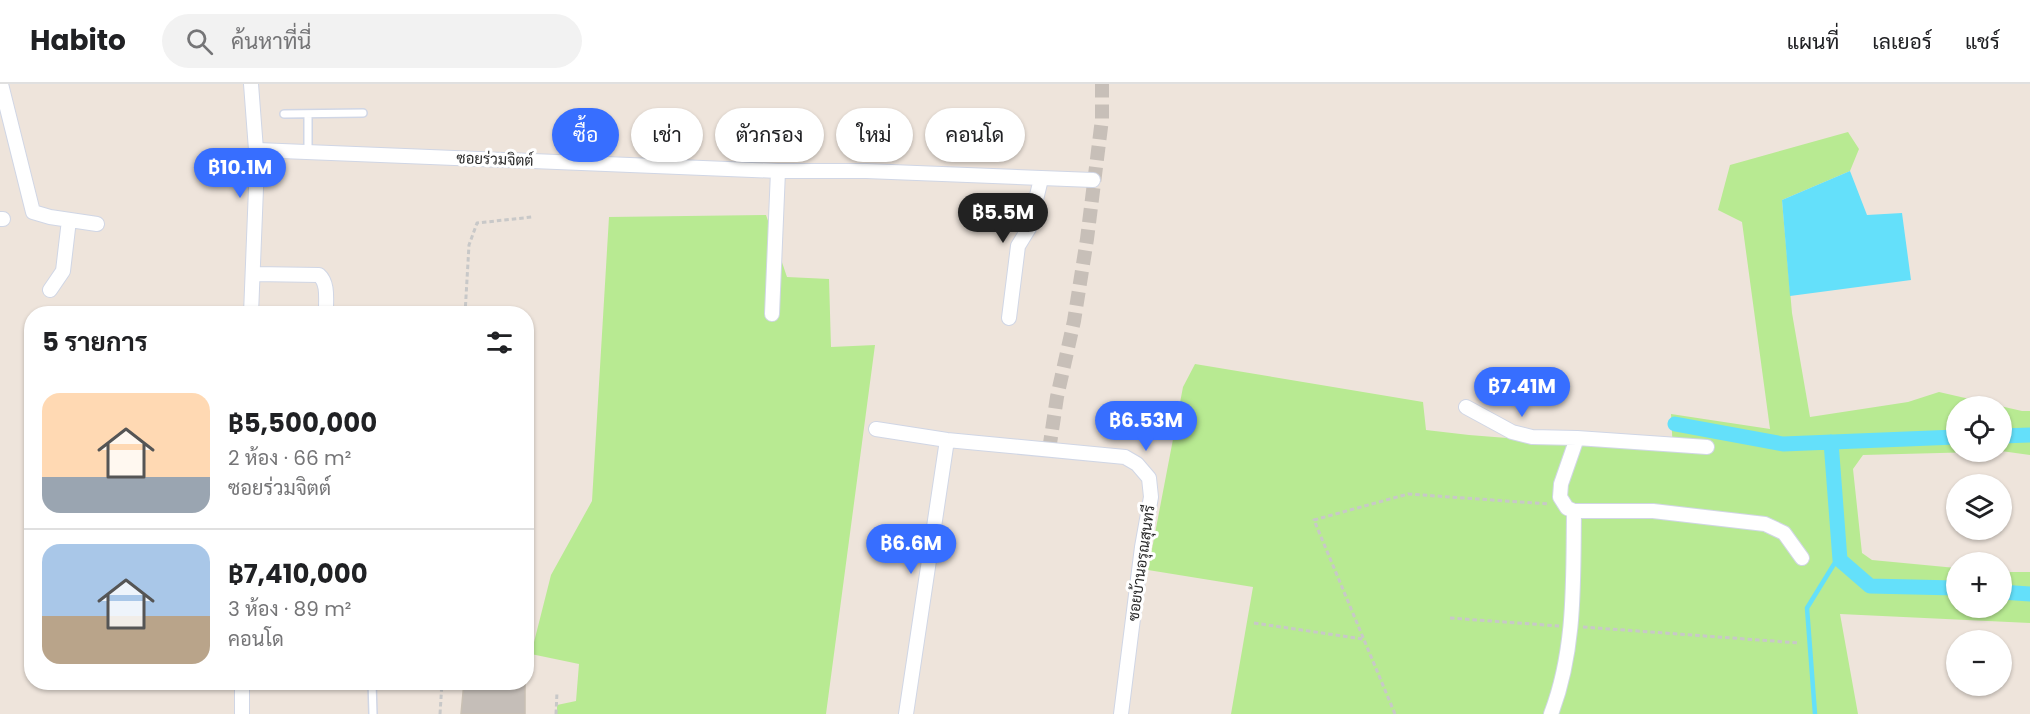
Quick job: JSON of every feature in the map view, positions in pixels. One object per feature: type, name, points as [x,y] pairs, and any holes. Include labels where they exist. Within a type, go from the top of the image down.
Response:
[{"type":"street","points":[[1,84],[33,212],[50,218],[97,224]]},
{"type":"street","points":[[251,84],[257,150],[251,306]]},
{"type":"street","name":"ซอยร่วมจิตต์","points":[[257,150],[778,171],[866,171],[1093,180]]},
{"type":"street","points":[[772,314],[778,171]]},
{"type":"street","points":[[1009,318],[1018,246],[1029,228],[1041,179]]},
{"type":"street","points":[[50,290],[63,271],[69,220]]},
{"type":"street","points":[[253,274],[319,275],[326,286],[326,306]]},
{"type":"street","points":[[1466,407],[1512,432],[1532,437],[1707,447]]},
{"type":"street","name":"ซอยบ้านอรุณสุนทรี","points":[[876,429],[947,440],[1125,457],[1137,464],[1149,478],[1151,497],[1142,547],[1121,714]]},
{"type":"street","points":[[1551,714],[1560,691],[1571,627],[1569,508],[1560,498],[1561,484],[1576,438]]},
{"type":"street","points":[[906,714],[947,440]]},
{"type":"street","points":[[1569,508],[1653,511],[1765,524],[1784,533],[1802,558]]},
{"type":"street","points":[[242,690],[242,714]]},
{"type":"lane","points":[[284,114],[363,113]]},
{"type":"lane","points":[[308,114],[308,152]]},
{"type":"lane","points":[[372,690],[373,714]]},
{"type":"path","points":[[465,306],[469,245],[477,223],[531,217]]},
{"type":"path","points":[[1395,714],[1314,520],[1408,494],[1569,508]]},
{"type":"path","points":[[1450,618],[1800,643]]},
{"type":"path","points":[[1254,623],[1364,639]]},
{"type":"path","points":[[440,714],[442,690]]},
{"type":"path","points":[[556,714],[557,692]]},
{"type":"green space","points":[[1848,132],[1859,149],[1850,171],[1782,200],[1792,313],[1810,417],[1908,402],[1939,392],[1956,396],[1946,396],[1946,453],[1863,455],[1853,469],[1862,553],[1872,560],[1946,567],[1946,618],[2012,618],[2012,572],[2030,572],[2030,623],[1840,614],[1858,714],[1231,714],[1253,587],[1148,570],[1183,387],[1195,364],[1423,402],[1426,430],[1469,435],[1673,451],[1671,414],[1770,429],[1742,222],[1718,210],[1730,165]]},
{"type":"green space","points":[[766,215],[787,277],[829,279],[831,347],[875,345],[826,714],[557,714],[557,705],[576,701],[579,664],[534,655],[534,642],[551,575],[592,501],[609,217]]},
{"type":"green space","points":[[2012,409],[2030,411],[2030,455],[2012,453]]},
{"type":"water","points":[[1850,171],[1867,215],[1902,213],[1911,280],[1790,296],[1782,200]]},
{"type":"building","points":[[463,690],[525,690],[525,714],[461,714]]},
{"type":"waterway","points":[[1675,424],[1783,444],[1946,437]]},
{"type":"waterway","points":[[2012,436],[2030,435]]},
{"type":"waterway","points":[[1831,442],[1840,560],[1870,586],[1946,588]]},
{"type":"waterway","points":[[1815,714],[1807,608],[1839,556]]},
{"type":"waterway","points":[[2012,593],[2030,594]]},
{"type":"tunnel","points":[[1049,450],[1087,239],[1102,119],[1102,84]]}]
